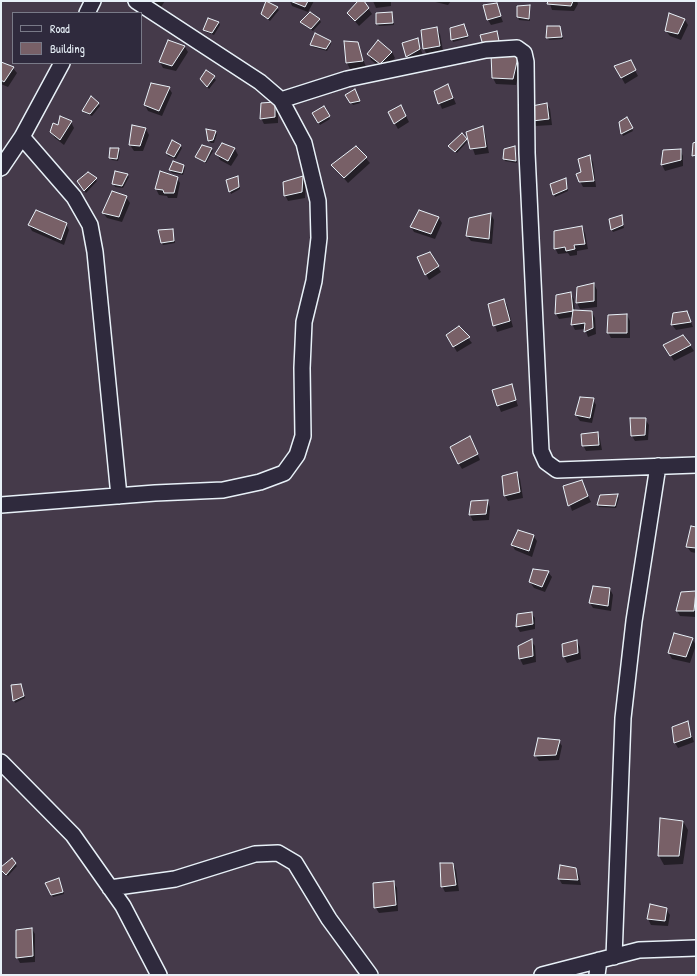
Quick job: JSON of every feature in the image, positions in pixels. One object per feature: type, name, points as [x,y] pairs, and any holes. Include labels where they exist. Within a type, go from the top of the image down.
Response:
[{"type":"street","points":[[87,12],[92,1]]},
{"type":"street","points":[[1,506],[119,496],[223,490],[260,482],[284,473],[298,455],[304,436],[302,368],[304,322],[314,281],[319,238],[318,201],[304,143],[281,100],[229,60],[136,1]]},
{"type":"street","points":[[281,100],[347,79],[486,50],[517,48],[524,53],[526,62],[527,153],[541,451],[546,462],[557,470],[696,465]]},
{"type":"street","points":[[1,168],[22,137],[61,64]]},
{"type":"street","points":[[22,137],[74,198],[90,225],[95,252],[119,496]]},
{"type":"street","points":[[614,957],[623,718],[634,621],[658,466]]},
{"type":"street","points":[[1,762],[73,835],[122,906],[159,975]]},
{"type":"street","points":[[110,888],[175,880],[255,854],[278,853],[295,863],[329,919],[370,975]]},
{"type":"street","points":[[542,975],[598,968],[614,957],[639,950],[696,948]]},
{"type":"building","points":[[266,1],[278,7],[268,19],[261,14]]},
{"type":"building","points":[[290,1],[308,1],[305,7]]},
{"type":"building","points":[[358,1],[364,1],[369,8],[355,21],[347,13]]},
{"type":"building","points":[[548,1],[573,1],[571,6],[547,4]]},
{"type":"building","points":[[497,3],[501,16],[487,20],[483,5]]},
{"type":"building","points":[[530,5],[529,19],[517,17],[517,6]]},
{"type":"building","points":[[310,12],[320,19],[311,29],[300,22]]},
{"type":"building","points":[[392,12],[393,23],[376,24],[376,13]]},
{"type":"building","points":[[669,13],[685,19],[678,34],[665,31]]},
{"type":"building","points":[[208,18],[219,22],[212,33],[203,30]]},
{"type":"building","points":[[464,24],[468,36],[451,40],[450,28]]},
{"type":"building","points":[[547,26],[560,26],[562,37],[546,38]]},
{"type":"building","points":[[437,27],[440,46],[423,49],[421,30]]},
{"type":"building","points":[[497,31],[499,41],[483,45],[480,35]]},
{"type":"building","points":[[315,33],[331,41],[326,49],[310,45]]},
{"type":"building","points":[[418,38],[420,49],[406,57],[402,43]]},
{"type":"building","points":[[168,40],[185,46],[172,66],[159,62]]},
{"type":"building","points":[[378,40],[392,52],[380,64],[367,54]]},
{"type":"building","points":[[344,41],[358,42],[363,61],[346,63]]},
{"type":"building","points":[[519,53],[513,79],[492,78],[491,54]]},
{"type":"building","points":[[631,60],[636,70],[621,78],[614,66]]},
{"type":"building","points":[[1,62],[14,67],[4,82],[1,80]]},
{"type":"building","points":[[206,70],[215,76],[207,87],[200,79]]},
{"type":"building","points":[[151,83],[170,87],[159,111],[144,105]]},
{"type":"building","points":[[448,84],[453,98],[438,104],[434,91]]},
{"type":"building","points":[[355,89],[360,101],[350,103],[345,95]]},
{"type":"building","points":[[91,96],[99,103],[90,114],[82,111]]},
{"type":"building","points":[[275,102],[275,117],[260,119],[261,103]]},
{"type":"building","points":[[547,103],[549,119],[532,121],[532,106]]},
{"type":"building","points":[[401,105],[406,116],[394,124],[388,112]]},
{"type":"building","points":[[324,106],[330,116],[318,123],[312,113]]},
{"type":"building","points":[[60,116],[72,121],[60,140],[50,132],[53,123],[58,125]]},
{"type":"building","points":[[627,117],[633,128],[621,134],[619,122]]},
{"type":"building","points":[[132,125],[146,128],[140,146],[129,145]]},
{"type":"building","points":[[483,126],[486,147],[470,149],[466,132]]},
{"type":"building","points":[[206,129],[216,131],[213,140],[208,141]]},
{"type":"building","points":[[462,133],[467,139],[455,152],[448,146]]},
{"type":"building","points":[[172,140],[181,145],[174,157],[166,153]]},
{"type":"building","points":[[696,142],[696,155],[692,156],[693,143]]},
{"type":"building","points":[[222,143],[235,148],[228,161],[215,154]]},
{"type":"building","points":[[202,145],[212,148],[205,162],[195,157]]},
{"type":"building","points":[[356,146],[367,157],[344,178],[331,165]]},
{"type":"building","points":[[515,146],[516,161],[503,159],[504,149]]},
{"type":"building","points":[[110,148],[119,148],[117,159],[109,158]]},
{"type":"building","points":[[681,149],[681,160],[661,165],[663,150]]},
{"type":"building","points":[[590,155],[594,181],[579,182],[576,174],[581,172],[578,159]]},
{"type":"building","points":[[173,161],[184,165],[182,173],[169,170]]},
{"type":"building","points":[[115,171],[128,174],[122,186],[112,184]]},
{"type":"building","points":[[160,171],[178,177],[174,193],[164,193],[163,190],[155,189]]},
{"type":"building","points":[[88,172],[97,178],[84,191],[77,181]]},
{"type":"building","points":[[238,176],[239,187],[229,192],[226,180]]},
{"type":"building","points":[[303,176],[302,192],[284,196],[283,182]]},
{"type":"building","points":[[566,178],[567,189],[553,195],[550,184]]},
{"type":"building","points":[[112,191],[127,196],[119,217],[102,213]]},
{"type":"building","points":[[36,210],[67,223],[61,240],[28,225]]},
{"type":"building","points":[[419,210],[439,217],[431,234],[410,227]]},
{"type":"building","points":[[491,213],[489,239],[466,236],[469,218]]},
{"type":"building","points":[[622,215],[623,225],[611,230],[609,219]]},
{"type":"building","points":[[582,226],[585,244],[574,245],[575,249],[566,251],[565,247],[554,249],[554,231]]},
{"type":"building","points":[[173,229],[174,241],[161,243],[158,230]]},
{"type":"building","points":[[430,252],[439,266],[425,275],[417,257]]},
{"type":"building","points":[[594,283],[594,301],[576,303],[577,287]]},
{"type":"building","points":[[571,292],[573,311],[555,314],[556,295]]},
{"type":"building","points":[[504,299],[510,321],[493,326],[488,304]]},
{"type":"building","points":[[573,310],[592,311],[593,328],[584,332],[585,323],[571,325]]},
{"type":"building","points":[[687,311],[691,322],[671,325],[673,313]]},
{"type":"building","points":[[627,314],[627,333],[607,333],[608,315]]},
{"type":"building","points":[[459,326],[470,337],[453,347],[446,335]]},
{"type":"building","points":[[683,335],[691,345],[670,356],[663,345]]},
{"type":"building","points":[[512,384],[516,400],[497,406],[492,390]]},
{"type":"building","points":[[580,397],[594,398],[590,418],[575,415]]},
{"type":"building","points":[[630,418],[646,418],[645,435],[631,436]]},
{"type":"building","points":[[598,432],[599,445],[582,446],[581,434]]},
{"type":"building","points":[[470,436],[478,454],[458,464],[450,447]]},
{"type":"building","points":[[517,472],[520,492],[504,496],[502,476]]},
{"type":"building","points":[[582,480],[588,496],[568,506],[563,486]]},
{"type":"building","points":[[618,494],[615,506],[597,505],[600,495]]},
{"type":"building","points":[[488,500],[486,514],[469,515],[471,501]]},
{"type":"building","points":[[691,526],[696,527],[696,548],[686,547]]},
{"type":"building","points":[[518,530],[534,535],[529,551],[511,545]]},
{"type":"building","points":[[533,569],[549,571],[542,587],[529,582]]},
{"type":"building","points":[[593,586],[610,588],[608,606],[589,603]]},
{"type":"building","points":[[696,591],[694,611],[676,611],[681,592]]},
{"type":"building","points":[[532,612],[533,624],[516,627],[517,614]]},
{"type":"building","points":[[674,633],[693,638],[686,657],[668,653]]},
{"type":"building","points":[[532,639],[533,656],[519,659],[518,646]]},
{"type":"building","points":[[577,640],[578,653],[563,657],[562,644]]},
{"type":"building","points":[[21,684],[24,696],[13,701],[11,685]]},
{"type":"building","points":[[688,721],[691,737],[674,743],[672,727]]},
{"type":"building","points":[[538,738],[560,740],[556,755],[534,756]]},
{"type":"building","points":[[660,818],[683,821],[679,856],[658,856]]},
{"type":"building","points":[[12,858],[16,863],[6,875],[1,870],[1,867]]},
{"type":"building","points":[[440,863],[453,863],[456,885],[441,887]]},
{"type":"building","points":[[560,865],[576,868],[578,880],[558,879]]},
{"type":"building","points":[[59,878],[63,892],[51,895],[45,883]]},
{"type":"building","points":[[394,881],[396,905],[374,908],[373,883]]},
{"type":"building","points":[[650,904],[667,908],[665,921],[647,919]]},
{"type":"building","points":[[32,928],[33,956],[16,958],[16,930]]}]
